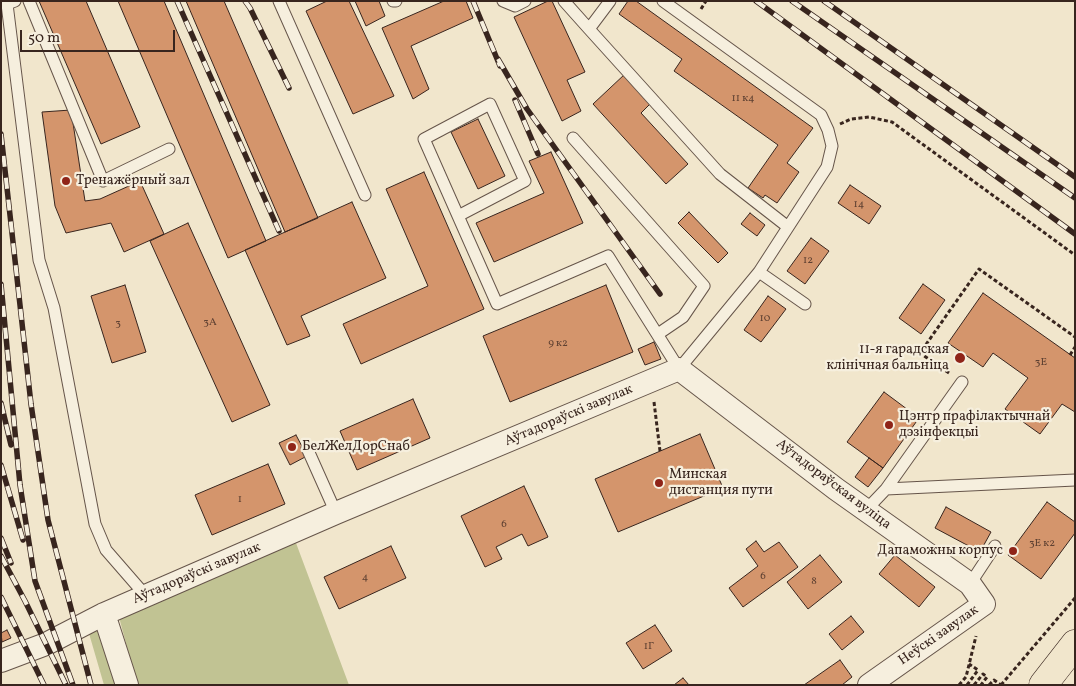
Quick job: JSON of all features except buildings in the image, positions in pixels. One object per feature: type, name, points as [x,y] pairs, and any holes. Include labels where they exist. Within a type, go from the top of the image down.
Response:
[{"type":"main road","points":[[1043,685],[1075,644]]},
{"type":"street","name":"Аўтадораўскі завулак","points":[[1,662],[46,644],[104,614],[336,513],[680,369]]},
{"type":"street","name":"Аўтадораўская вуліца","points":[[680,369],[866,510],[970,584],[984,604]]},
{"type":"street","name":"Неўскі завулак","points":[[869,685],[984,604]]},
{"type":"street","points":[[104,614],[127,685]]},
{"type":"lane","points":[[15,1],[7,4],[39,260],[54,308],[95,524],[106,550],[146,596]]},
{"type":"lane","points":[[29,1],[103,181],[169,150]]},
{"type":"lane","points":[[279,1],[365,195]]},
{"type":"lane","points":[[503,1],[515,6],[525,1]]},
{"type":"lane","points":[[564,1],[720,174],[788,227]]},
{"type":"lane","points":[[589,29],[610,1]]},
{"type":"lane","points":[[663,1],[820,116],[828,130]]},
{"type":"lane","points":[[458,216],[525,181],[490,104],[424,139],[458,216],[497,304],[608,256],[680,369]]},
{"type":"lane","name":"Аўтадораўскі завулак","points":[[680,369],[758,272],[827,167],[832,146],[828,130]]},
{"type":"lane","points":[[573,138],[704,286],[683,317],[658,334]]},
{"type":"lane","points":[[758,272],[805,304]]},
{"type":"lane","points":[[866,510],[886,489],[962,382]]},
{"type":"lane","points":[[307,448],[336,513]]},
{"type":"lane","points":[[886,489],[1075,480]]},
{"type":"lane","points":[[970,584],[995,546]]},
{"type":"path","points":[[698,12],[706,1]]},
{"type":"path","points":[[828,130],[852,119],[869,117],[892,122],[1075,255]]},
{"type":"path","points":[[962,382],[920,352],[979,269],[1075,337]]},
{"type":"path","points":[[1070,354],[1075,347]]},
{"type":"path","points":[[652,382],[660,451]]},
{"type":"path","points":[[989,685],[994,680],[1001,685],[1075,598]]},
{"type":"path","points":[[959,685],[966,677],[984,604]]},
{"type":"path","points":[[967,685],[978,670],[969,664]]},
{"type":"path","points":[[974,685],[983,674],[987,677],[981,685]]},
{"type":"green space","points":[[296,543],[349,685],[137,685],[119,617]]},
{"type":"green space","points":[[100,625],[119,685],[104,685],[88,630]]},
{"type":"railway","points":[[177,1],[279,231]]},
{"type":"railway","points":[[245,1],[289,88]]},
{"type":"railway","points":[[473,1],[500,66]]},
{"type":"railway","points":[[756,1],[1075,234]]},
{"type":"railway","points":[[792,1],[1075,198]]},
{"type":"railway","points":[[824,1],[1075,177]]},
{"type":"railway","points":[[498,59],[527,109],[660,294]]},
{"type":"railway","points":[[515,100],[538,154]]},
{"type":"railway","points":[[1,134],[31,404],[48,520],[91,685]]},
{"type":"railway","points":[[1,284],[20,485],[35,581],[73,685]]},
{"type":"railway","points":[[1,403],[11,445]]},
{"type":"railway","points":[[1,465],[23,540]]},
{"type":"railway","points":[[1,538],[11,563]]},
{"type":"railway","points":[[1,556],[66,685]]},
{"type":"railway","points":[[1,597],[44,685]]},
{"type":"place","name":"Тренажёрный зал","points":[[66,181]]},
{"type":"place","name":"11-я гарадская клінічная бальніца","points":[[960,358]]},
{"type":"place","name":"Цэнтр прафілактычнай дэзінфекцыі","points":[[889,425]]},
{"type":"place","name":"БелЖелДорСнаб","points":[[292,447]]},
{"type":"place","name":"Минская дистанция пути","points":[[659,483]]},
{"type":"place","name":"Дапаможны корпус","points":[[1013,551]]}]
